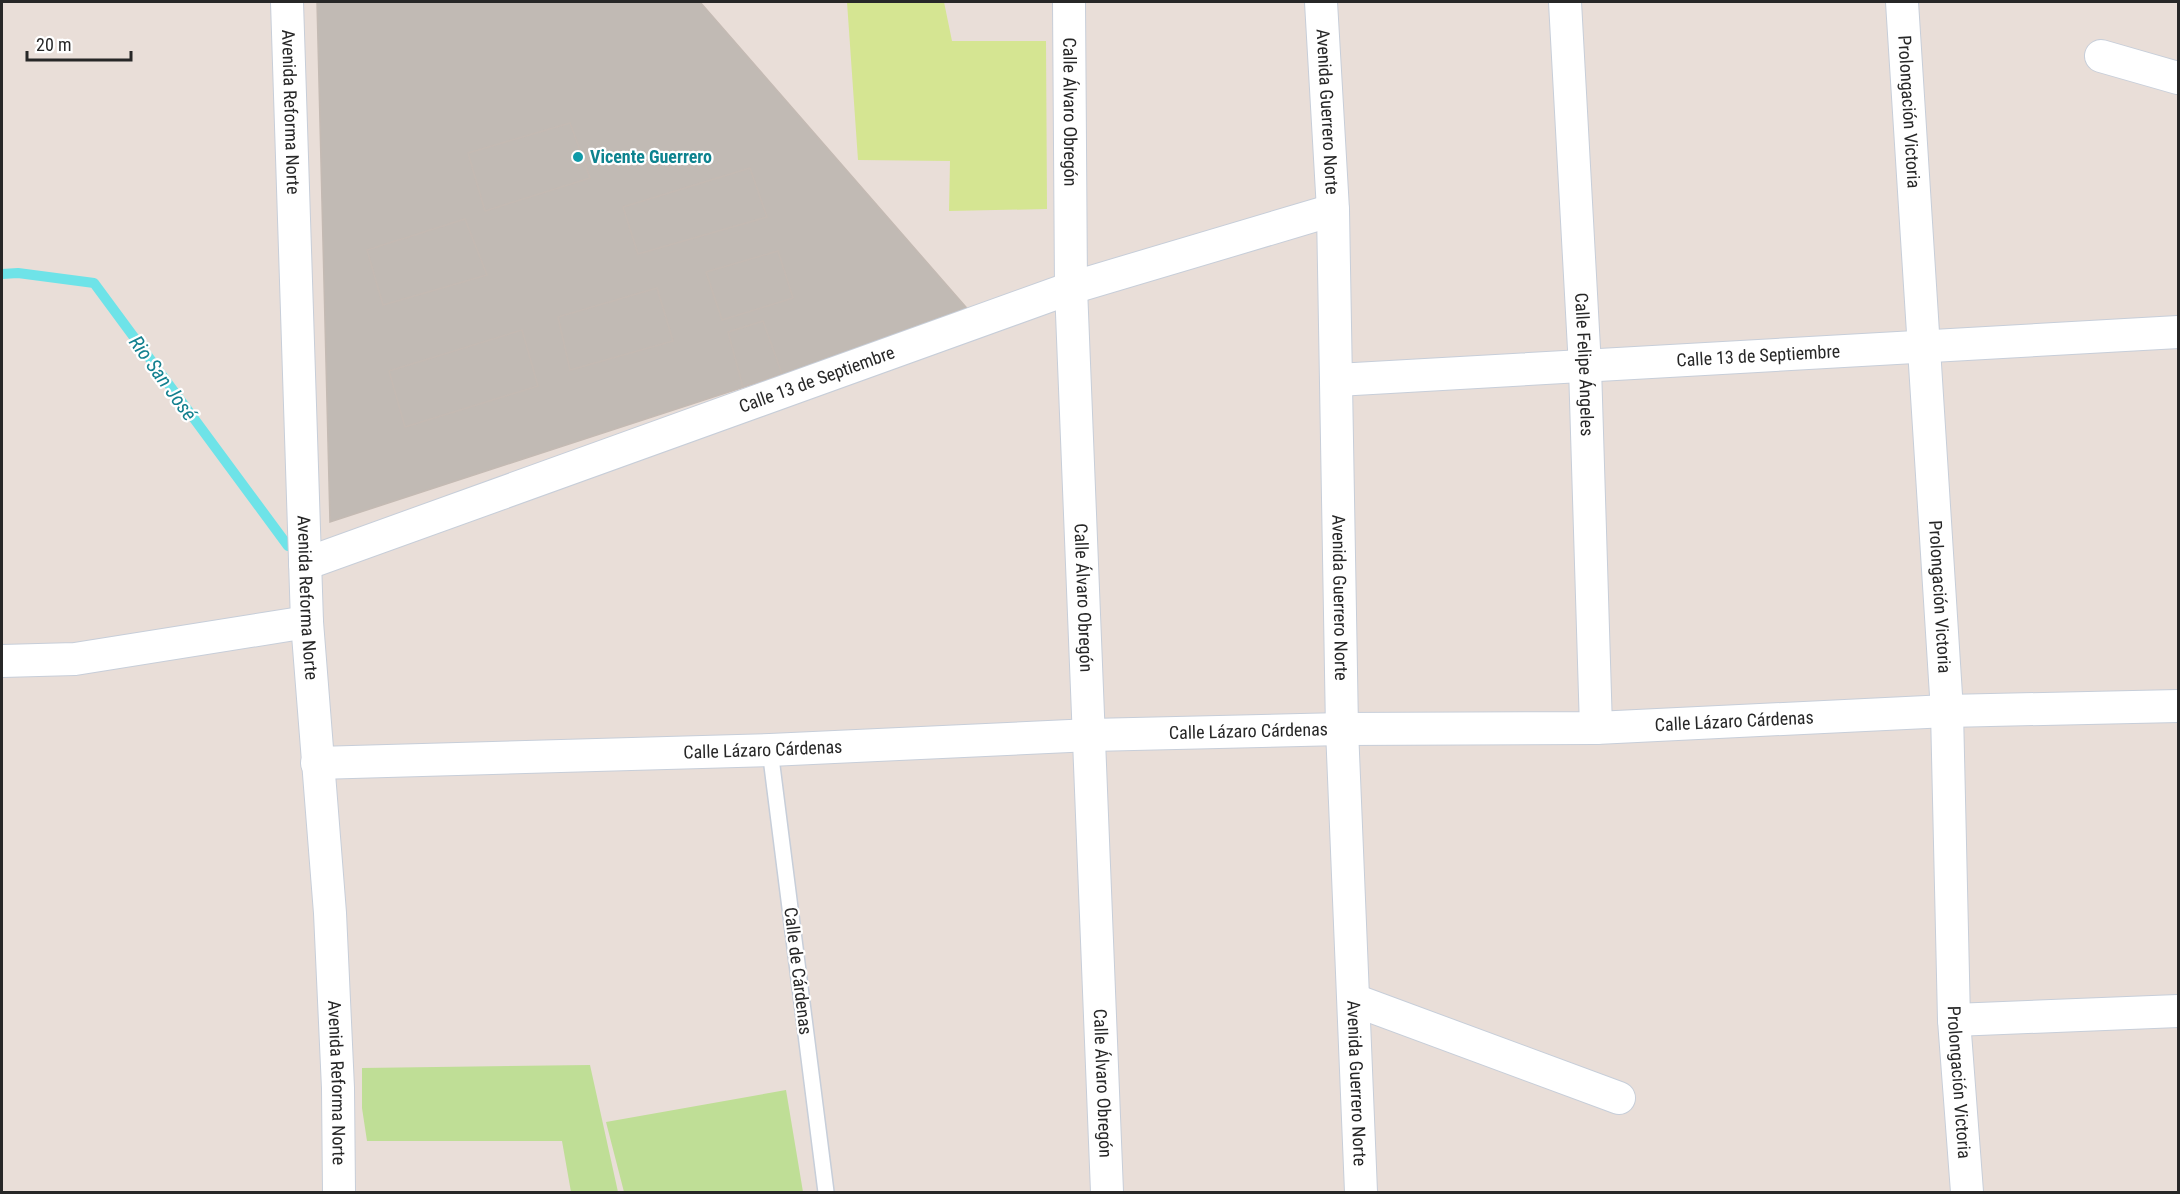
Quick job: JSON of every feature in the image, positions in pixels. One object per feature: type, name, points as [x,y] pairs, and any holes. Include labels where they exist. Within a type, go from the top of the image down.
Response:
[{"type":"street","name":"Avenida Reforma Norte","points":[[288,2],[307,622],[332,948],[338,1088],[339,1192]]},
{"type":"street","name":"Calle Álvaro Obregón","points":[[1069,2],[1071,288],[1091,735],[1107,1192]]},
{"type":"street","name":"Avenida Guerrero Norte","points":[[1321,2],[1333,210],[1342,729],[1361,1192]]},
{"type":"street","name":"Calle Felipe Ángeles","points":[[1565,2],[1585,367],[1596,728]]},
{"type":"street","name":"Prolongación Victoria","points":[[1902,2],[1947,711],[1954,1020],[1967,1192]]},
{"type":"street","points":[[2101,56],[2178,78]]},
{"type":"street","name":"Calle 13 de Septiembre","points":[[305,564],[1071,288],[1333,210]]},
{"type":"street","name":"Calle 13 de Septiembre","points":[[1337,380],[2178,332]]},
{"type":"street","points":[[2,661],[75,659],[307,622]]},
{"type":"street","name":"Calle Lázaro Cárdenas","points":[[317,762],[770,750],[1091,735],[1342,729],[1596,728],[1947,711],[2178,706]]},
{"type":"street","points":[[1354,1000],[1619,1098]]},
{"type":"street","points":[[1954,1020],[2178,1011]]},
{"type":"lane","name":"Calle de Cárdenas","points":[[770,750],[826,1192]]},
{"type":"green space","points":[[847,2],[944,2],[952,41],[1046,41],[1047,209],[949,211],[950,161],[858,160]]},
{"type":"green space","points":[[590,1065],[618,1192],[571,1192],[562,1141],[367,1141],[362,1108],[362,1068]]},
{"type":"green space","points":[[786,1090],[803,1192],[624,1192],[606,1122]]},
{"type":"building","name":"Vicente Guerrero","points":[[317,2],[700,2],[971,313],[330,522]]},
{"type":"building","points":[[570,123],[590,178],[485,211],[468,153]]},
{"type":"building","points":[[750,168],[767,217],[638,254],[623,207]]},
{"type":"building","points":[[465,219],[487,275],[383,305],[367,250]]},
{"type":"building","points":[[778,251],[793,298],[722,320],[706,272]]},
{"type":"building","points":[[657,288],[673,341],[570,370],[558,317]]},
{"type":"building","points":[[763,321],[782,374],[743,387],[728,332]]},
{"type":"building","points":[[522,330],[538,386],[405,427],[389,371]]},
{"type":"waterway","name":"Rio San José","points":[[2,274],[18,273],[94,283],[288,546]]},
{"type":"place","name":"Vicente Guerrero","points":[[578,157]]}]
